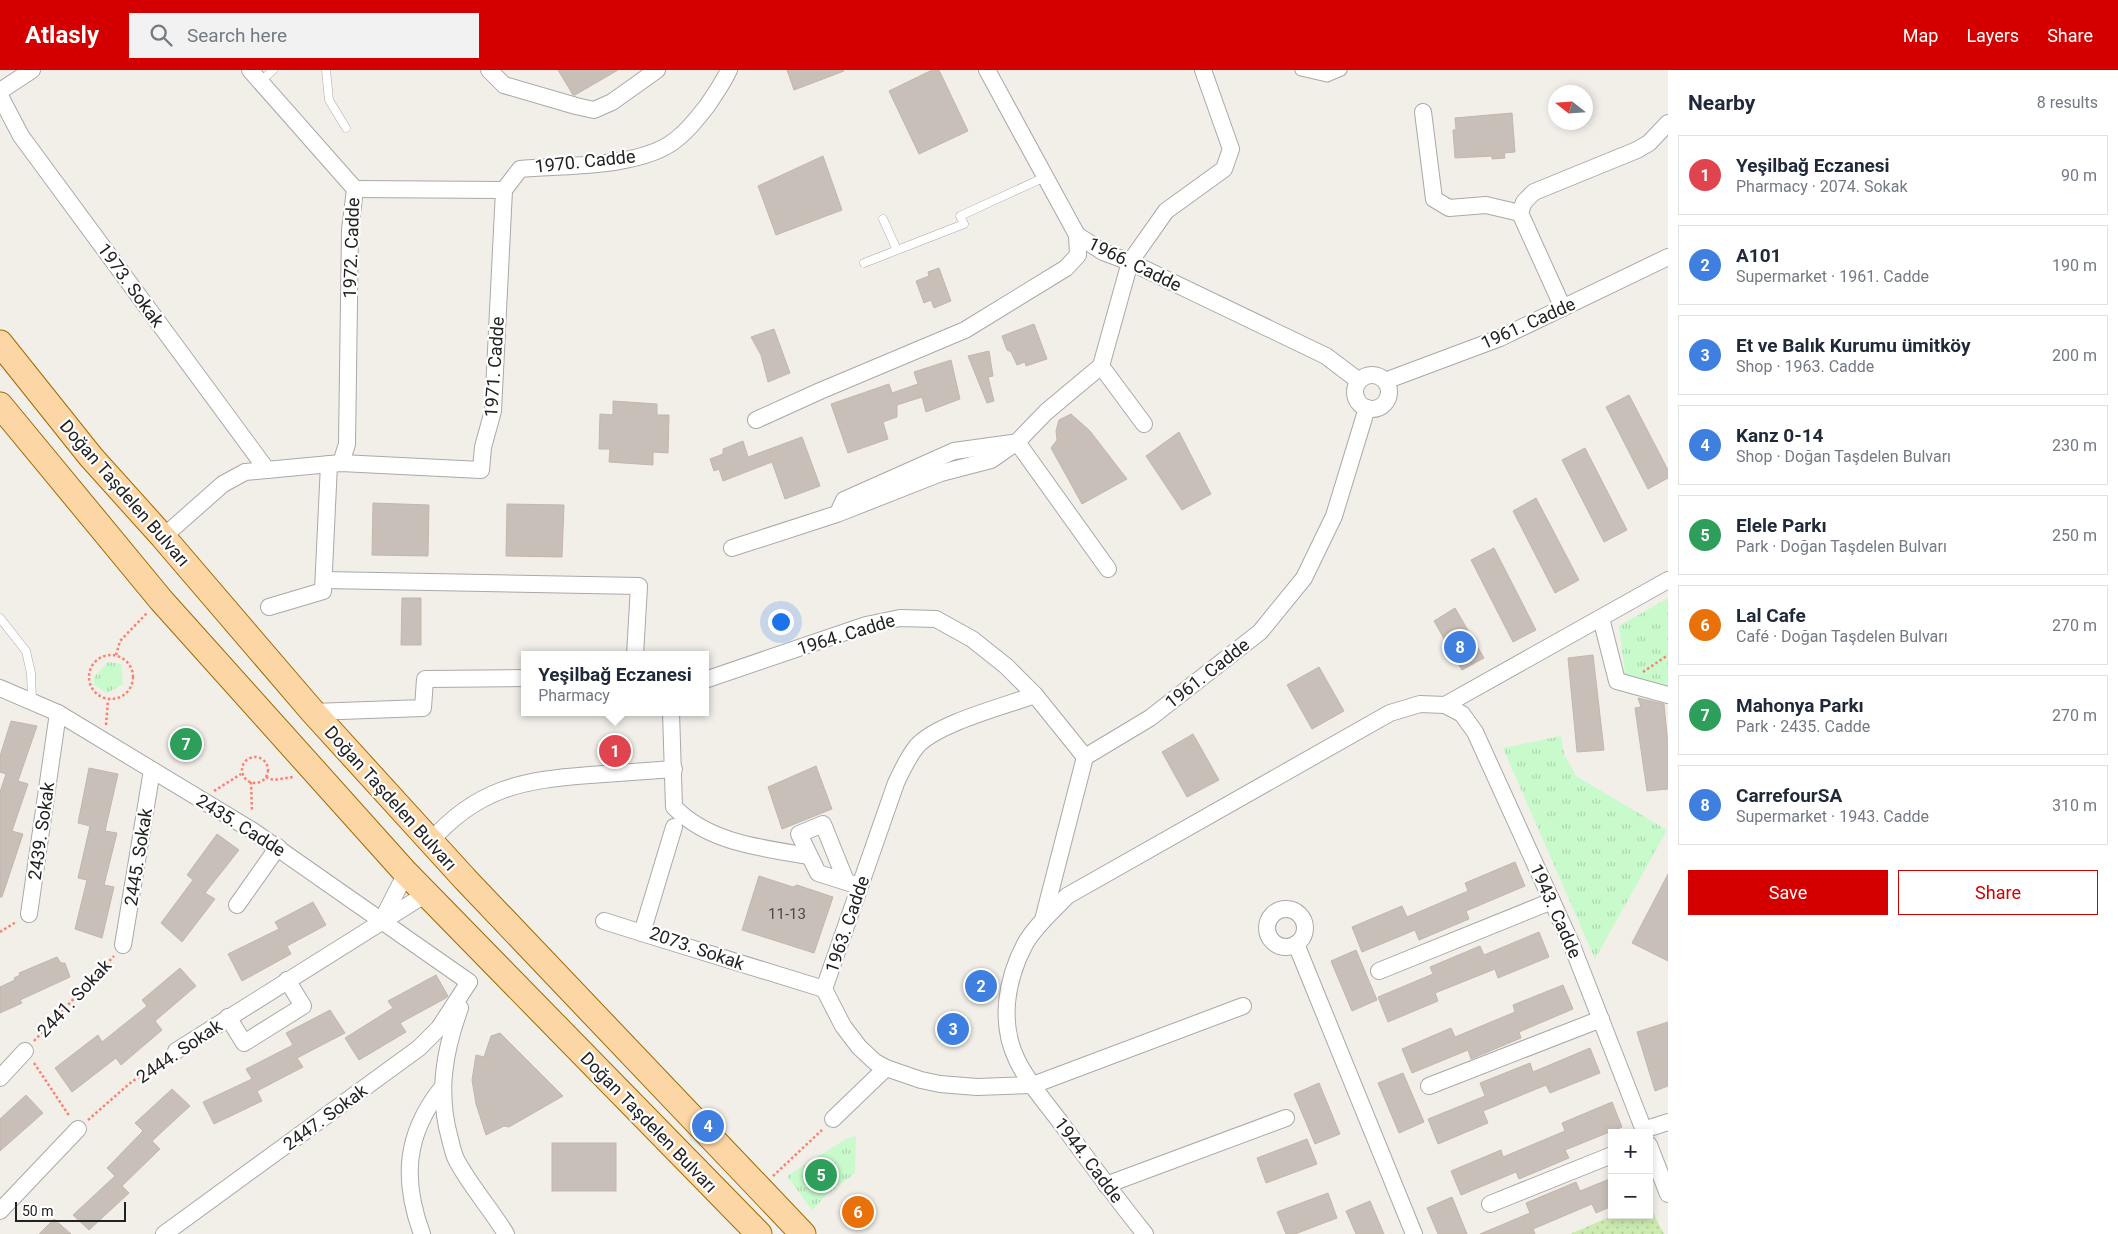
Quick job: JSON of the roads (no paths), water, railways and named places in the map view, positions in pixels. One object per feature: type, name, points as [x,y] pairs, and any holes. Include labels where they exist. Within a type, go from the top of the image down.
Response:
[{"type":"main road","name":"Doğan Taşdelen Bulvarı","points":[[0,343],[91,458],[163,537],[313,712],[430,842],[803,1234]]},
{"type":"main road","name":"Doğan Taşdelen Bulvarı","points":[[0,405],[160,600],[406,873],[759,1234]]},
{"type":"main road","points":[[406,873],[417,854],[430,842],[435,854],[436,865],[426,894]]},
{"type":"street","points":[[0,91],[32,70]]},
{"type":"street","points":[[489,70],[504,85],[594,110],[612,102],[657,70]]},
{"type":"street","name":"1970. Cadde","points":[[504,190],[520,169],[637,158],[669,144],[693,124],[724,82],[729,70]]},
{"type":"street","name":"1966. Cadde","points":[[987,70],[1077,236],[1103,252],[1130,262],[1326,356],[1359,381]]},
{"type":"street","points":[[732,548],[837,514],[844,500],[954,451],[1017,442],[1046,412],[1101,366],[1130,262],[1166,211],[1224,169],[1231,149],[1203,70]]},
{"type":"street","points":[[1301,70],[1327,76],[1341,70]]},
{"type":"street","name":"1972. Cadde","points":[[255,76],[355,190],[350,230],[347,444],[335,464],[324,580]]},
{"type":"street","name":"1973. Sokak","points":[[0,96],[21,136],[267,470]]},
{"type":"street","points":[[1423,112],[1434,199],[1449,208],[1486,205],[1520,213]]},
{"type":"street","points":[[1563,308],[1520,213],[1524,202],[1534,192],[1636,150],[1649,142],[1668,123]]},
{"type":"street","points":[[355,190],[504,190]]},
{"type":"street","name":"1971. Cadde","points":[[163,537],[223,484],[246,472],[335,464],[481,470],[483,447],[493,411],[504,190]]},
{"type":"street","points":[[756,420],[965,330],[1066,268],[1078,255],[1077,236]]},
{"type":"street","name":"1961. Cadde","points":[[1385,381],[1500,338],[1668,257]]},
{"type":"street","points":[[1101,366],[1144,424]]},
{"type":"street","points":[[1369,376],[1375,376],[1385,381],[1389,391],[1386,402],[1377,408],[1367,408],[1358,402],[1356,386],[1359,381],[1369,376]]},
{"type":"street","name":"1961. Cadde","points":[[1085,757],[1150,718],[1260,632],[1304,578],[1334,516],[1367,408]]},
{"type":"street","points":[[1017,442],[1108,569]]},
{"type":"street","points":[[268,607],[324,591],[324,580],[639,586],[635,651]]},
{"type":"street","points":[[1042,921],[1067,896],[1390,713],[1420,704],[1445,705],[1668,580]]},
{"type":"street","name":"1964. Cadde","points":[[709,679],[866,625],[900,618],[936,619],[972,639],[1006,666],[1035,695],[1085,757]]},
{"type":"street","points":[[1601,618],[1617,681],[1668,695]]},
{"type":"street","points":[[313,712],[423,708],[425,679],[521,678]]},
{"type":"street","name":"2435. Cadde","points":[[2,691],[32,701],[58,713],[253,831],[470,982]]},
{"type":"street","name":"1963. Cadde","points":[[1035,695],[948,726],[931,734],[918,745],[908,758],[852,883],[824,989],[843,1026],[859,1047],[875,1062],[886,1068],[921,1080],[960,1086],[1033,1085],[1243,1006]]},
{"type":"street","name":"1943. Cadde","points":[[1445,705],[1462,714],[1475,732],[1572,943],[1643,1129]]},
{"type":"street","name":"2439. Sokak","points":[[29,914],[58,713]]},
{"type":"street","points":[[671,716],[674,807],[686,818],[702,828],[731,840],[754,847],[809,856]]},
{"type":"street","points":[[1042,921],[1085,757]]},
{"type":"street","points":[[430,842],[452,818],[464,809],[489,795],[525,782],[550,778],[674,769]]},
{"type":"street","name":"2445. Sokak","points":[[123,945],[152,770]]},
{"type":"street","points":[[823,824],[852,883],[818,873],[799,834],[823,824]]},
{"type":"street","name":"2073. Sokak","points":[[674,827],[642,933],[824,989]]},
{"type":"street","points":[[237,905],[278,847]]},
{"type":"street","points":[[382,920],[406,873]]},
{"type":"street","name":"2444. Sokak","points":[[176,1051],[426,894]]},
{"type":"street","points":[[1379,971],[1552,901]]},
{"type":"street","name":"1944. Cadde","points":[[1042,921],[1026,944],[1013,976],[1006,1006],[1008,1034],[1017,1061],[1033,1085],[1106,1185],[1145,1234]]},
{"type":"street","points":[[604,922],[642,933]]},
{"type":"street","points":[[1296,944],[1414,1234]]},
{"type":"street","points":[[228,1018],[244,1043],[303,1006],[287,980]]},
{"type":"street","points":[[470,982],[447,1049],[441,1088],[446,1127],[455,1158],[478,1196],[506,1234]]},
{"type":"street","name":"2447. Sokak","points":[[164,1234],[419,1048],[439,1028],[470,982]]},
{"type":"street","points":[[1429,1086],[1601,1019]]},
{"type":"street","points":[[0,1078],[25,1051]]},
{"type":"street","points":[[833,1119],[886,1068]]},
{"type":"street","points":[[422,1234],[415,1215],[409,1184],[411,1156],[417,1129],[427,1107],[441,1088]]},
{"type":"street","points":[[1106,1185],[1286,1118]]},
{"type":"street","points":[[1653,1132],[1668,1122]]},
{"type":"street","points":[[0,1210],[78,1129]]},
{"type":"street","name":"1943. Cadde","points":[[1653,1154],[1668,1194]]},
{"type":"street","points":[[1490,1204],[1608,1157]]},
{"type":"lane","points":[[255,76],[273,70]]},
{"type":"lane","points":[[326,70],[329,100],[346,128]]},
{"type":"lane","points":[[864,262],[964,224],[960,216],[1045,177]]},
{"type":"lane","points":[[883,219],[897,250]]},
{"type":"lane","points":[[0,618],[26,651],[31,673],[32,701]]},
{"type":"lane","points":[[0,632],[7,627]]},
{"type":"place","name":"CarrefourSA","points":[[1460,647]]},
{"type":"place","name":"Mahonya Parkı","points":[[186,744]]},
{"type":"place","name":"Yeşilbağ Eczanesi","points":[[615,751]]},
{"type":"place","name":"A101","points":[[981,986]]},
{"type":"place","name":"Et ve Balık Kurumu ümitköy","points":[[953,1029]]},
{"type":"place","name":"Kanz 0-14","points":[[708,1126]]},
{"type":"place","name":"Elele Parkı","points":[[821,1175]]},
{"type":"place","name":"Lal Cafe","points":[[858,1212]]}]
